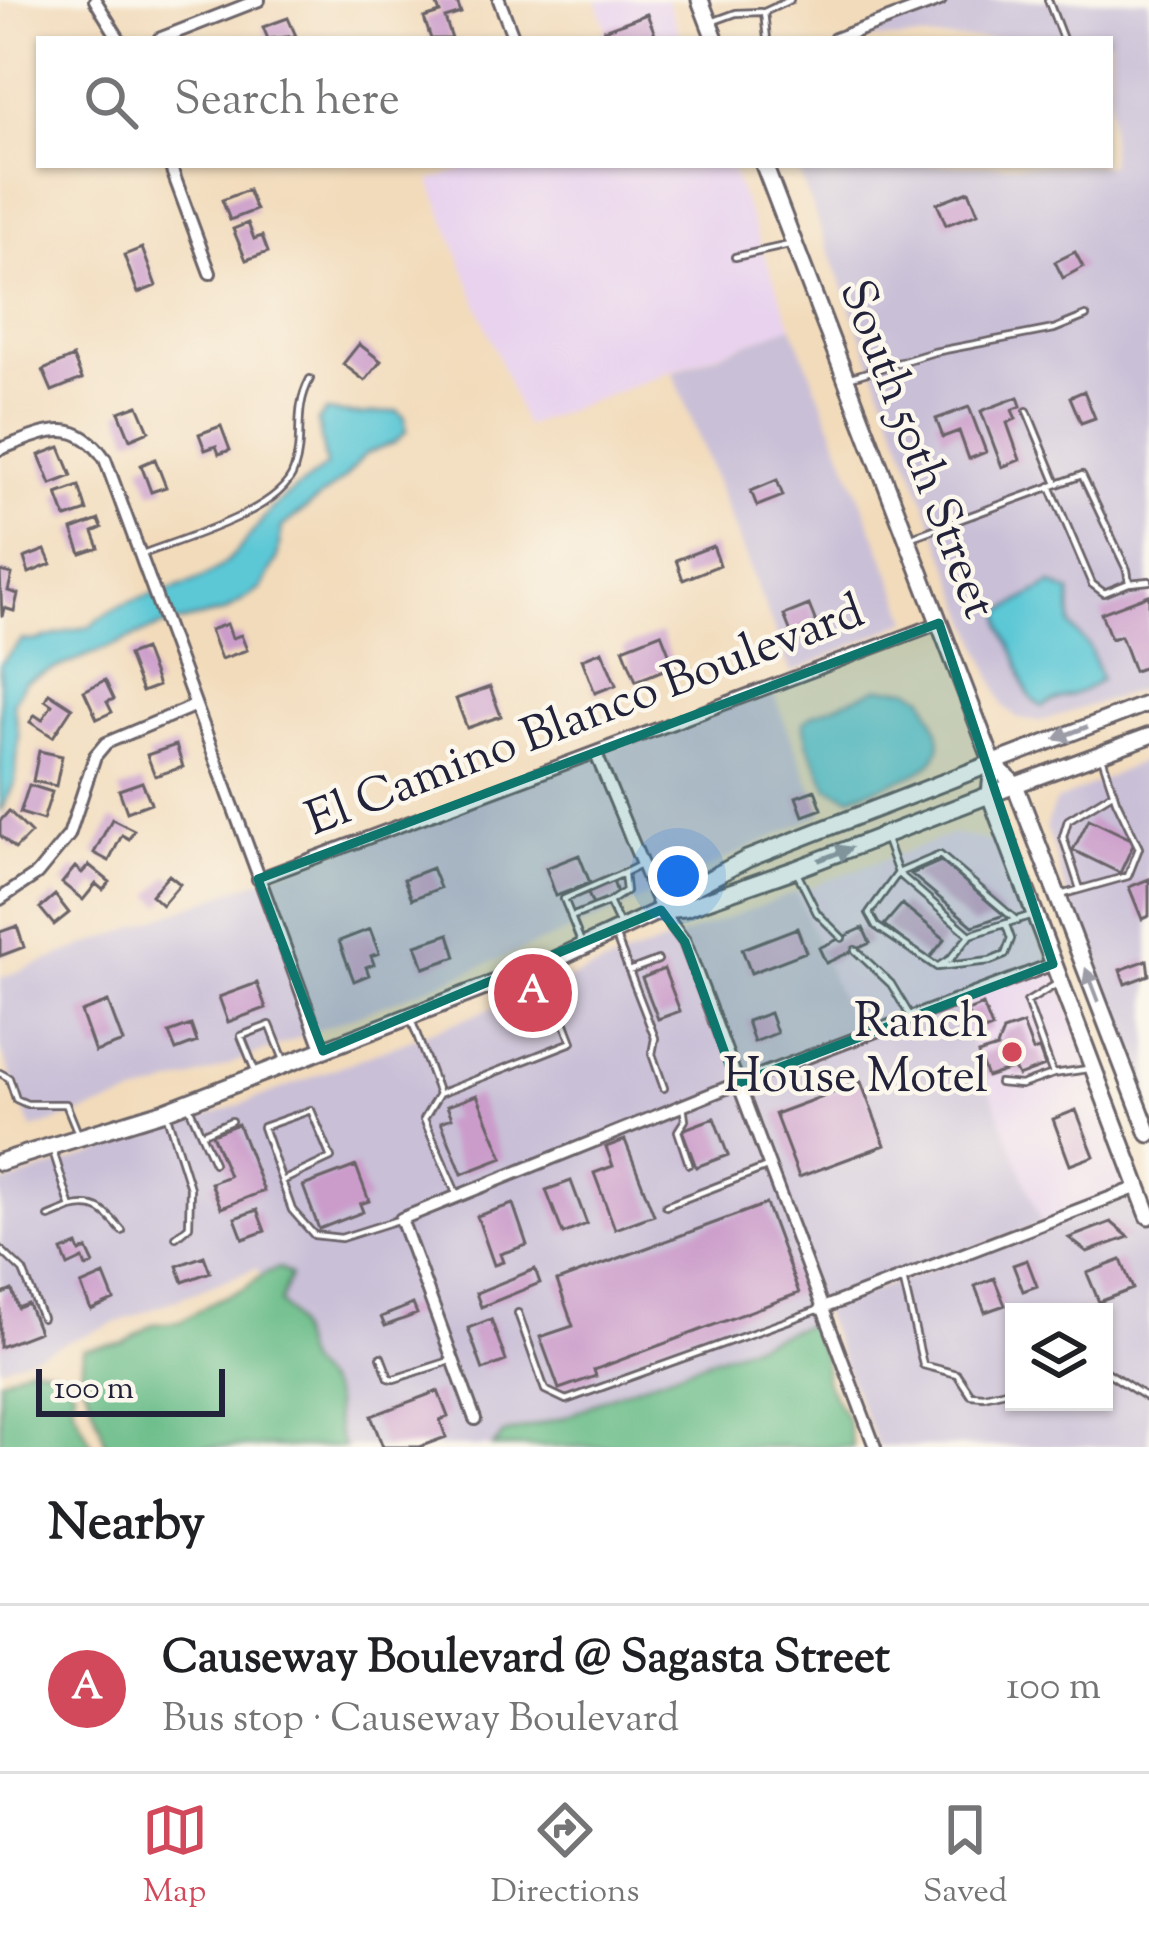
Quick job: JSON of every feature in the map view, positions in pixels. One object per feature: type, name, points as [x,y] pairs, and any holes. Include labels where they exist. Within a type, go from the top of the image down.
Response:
[{"type":"main road","points":[[700,0],[712,31]]},
{"type":"main road","name":"South 50th Street","points":[[765,168],[993,763],[1015,785],[1149,1134]]},
{"type":"main road","points":[[0,1162],[165,1111],[542,965],[661,910],[679,895],[747,859],[1149,703]]},
{"type":"main road","points":[[661,910],[686,908],[796,869],[1149,736]]},
{"type":"main road","name":"South 50th Street","points":[[993,763],[990,795],[1026,917],[1053,964],[1149,1216]]},
{"type":"street","points":[[95,0],[117,36]]},
{"type":"street","points":[[168,36],[259,0]]},
{"type":"street","points":[[500,0],[513,36]]},
{"type":"street","points":[[843,36],[940,0]]},
{"type":"street","points":[[171,168],[210,273]]},
{"type":"street","points":[[0,449],[41,434],[73,430],[92,440],[105,459],[322,1051]]},
{"type":"street","name":"El Camino Blanco Boulevard","points":[[259,879],[939,623]]},
{"type":"street","points":[[0,898],[37,874],[69,836],[95,756],[106,743],[194,706]]},
{"type":"street","points":[[596,754],[661,910],[685,942],[875,1447]]},
{"type":"street","points":[[475,1419],[401,1219],[736,1084],[1053,964]]},
{"type":"street","points":[[820,1310],[1138,1187]]},
{"type":"lane","points":[[712,31],[736,13],[764,12],[790,0]]},
{"type":"lane","points":[[1048,0],[1062,36]]},
{"type":"lane","points":[[764,12],[766,36]]},
{"type":"lane","points":[[735,257],[794,244]]},
{"type":"lane","points":[[845,379],[934,352],[1054,329],[1086,316]]},
{"type":"lane","points":[[140,555],[259,507],[285,488],[298,450],[299,399],[310,379]]},
{"type":"lane","points":[[1027,411],[1092,584],[1104,592],[1149,581]]},
{"type":"lane","points":[[907,538],[1082,475],[1129,583]]},
{"type":"lane","points":[[1058,895],[1128,876],[1139,848],[1101,753]]},
{"type":"lane","points":[[1081,889],[1063,837],[1068,820],[1114,792]]},
{"type":"lane","points":[[884,836],[898,873],[970,935]]},
{"type":"lane","points":[[1006,925],[1011,939],[1005,955],[937,967],[876,926],[869,913],[898,873],[940,855],[1026,917]]},
{"type":"lane","points":[[583,946],[564,899],[642,864]]},
{"type":"lane","points":[[796,869],[817,913],[842,938]]},
{"type":"lane","points":[[572,917],[626,891],[624,873]]},
{"type":"lane","points":[[609,902],[655,1038],[652,1054],[664,1088]]},
{"type":"lane","points":[[937,967],[970,935],[1026,917]]},
{"type":"lane","points":[[855,950],[891,984],[912,1018]]},
{"type":"lane","points":[[629,971],[658,960]]},
{"type":"lane","points":[[457,1196],[424,1119],[440,1094],[572,1042],[542,965]]},
{"type":"lane","points":[[1053,1074],[1027,1002],[1060,982]]},
{"type":"lane","points":[[410,1017],[440,1094]]},
{"type":"lane","points":[[257,1076],[241,1036],[270,1024],[286,1065]]},
{"type":"lane","points":[[999,1083],[1021,1085],[1092,1068]]},
{"type":"lane","points":[[0,1073],[9,1078],[16,1099],[28,1104],[66,1104],[79,1137]]},
{"type":"lane","points":[[187,1102],[214,1163]]},
{"type":"lane","points":[[682,1106],[685,1120],[678,1131],[689,1164]]},
{"type":"lane","points":[[281,1180],[331,1158],[310,1110],[263,1127],[281,1180],[292,1210],[314,1235],[341,1238],[401,1219]]},
{"type":"lane","points":[[165,1111],[190,1188],[189,1226],[176,1237]]},
{"type":"lane","points":[[201,1134],[231,1121]]},
{"type":"lane","points":[[52,1146],[71,1208]]},
{"type":"lane","points":[[666,1206],[767,1167]]},
{"type":"lane","points":[[49,1217],[92,1204],[122,1231]]},
{"type":"lane","points":[[0,1249],[22,1271],[42,1318]]},
{"type":"lane","points":[[903,1278],[923,1365],[957,1374],[971,1395],[1005,1391]]},
{"type":"lane","points":[[518,1313],[544,1390],[566,1400],[820,1310]]},
{"type":"lane","points":[[381,1358],[389,1378],[394,1379],[453,1360]]},
{"type":"lane","points":[[1113,1376],[1149,1399]]},
{"type":"highlighted area","points":[[939,623],[1053,964],[736,1084],[685,942],[661,910],[323,1051],[258,879]]},
{"type":"shaded area","points":[[596,0],[667,0],[681,36],[609,36]]},
{"type":"shaded area","points":[[956,0],[1149,0],[1149,687],[1041,721],[1018,719],[1003,706],[797,168],[1113,168],[1113,36],[865,36]]},
{"type":"shaded area","points":[[466,168],[731,168],[792,326],[525,426],[430,181]]},
{"type":"shaded area","points":[[792,326],[909,620],[791,673],[673,372]]},
{"type":"shaded area","points":[[771,688],[822,814],[606,916],[445,981],[205,1074],[32,1129],[0,1048],[0,978]]},
{"type":"shaded area","points":[[1149,758],[1149,1117],[1085,954],[1046,826],[1055,802]]},
{"type":"shaded area","points":[[954,834],[995,842],[1028,907],[1049,964],[856,1036],[796,892]]},
{"type":"shaded area","points":[[796,892],[856,1036],[955,1001],[1042,1224],[823,1304],[800,1339],[518,1447],[328,1447],[257,1268],[0,1368],[0,1185],[221,1112]]},
{"type":"shaded area","points":[[1053,965],[1138,1185],[1042,1224],[955,1001]]},
{"type":"shaded area","points":[[1135,1191],[1149,1227],[1149,1447],[878,1447],[822,1310]]},
{"type":"green space","points":[[280,1268],[290,1275],[280,1303],[295,1325],[306,1362],[331,1392],[344,1447],[106,1447],[81,1380],[83,1349],[123,1343],[153,1324],[180,1322]]},
{"type":"green space","points":[[808,1324],[825,1358],[825,1380],[847,1419],[853,1447],[493,1447],[503,1434],[566,1417],[608,1397]]},
{"type":"green space","points":[[29,1366],[55,1371],[69,1383],[74,1390],[72,1405],[93,1447],[0,1447],[0,1380]]},
{"type":"water","points":[[326,411],[360,415],[398,411],[405,418],[406,432],[394,443],[365,454],[344,479],[282,527],[277,559],[261,589],[224,612],[158,627],[25,681],[13,703],[19,736],[15,782],[0,812],[0,664],[22,640],[90,627],[116,608],[195,581],[218,568],[274,506],[326,466],[318,421]]},
{"type":"water","points":[[1051,584],[1070,592],[1071,627],[1089,646],[1101,679],[1042,707],[1024,685],[1002,612]]},
{"type":"water","points":[[878,688],[909,689],[924,697],[938,730],[939,749],[922,769],[850,797],[828,787],[803,723]]},
{"type":"building","points":[[435,0],[456,0],[461,13],[445,18],[451,36],[430,36],[424,18],[440,13]]},
{"type":"building","points":[[647,14],[656,36],[606,36],[604,30]]},
{"type":"building","points":[[288,18],[296,36],[267,36],[263,27]]},
{"type":"building","points":[[248,190],[256,210],[230,220],[222,200]]},
{"type":"building","points":[[969,191],[978,213],[946,225],[937,203]]},
{"type":"building","points":[[248,223],[254,239],[262,236],[268,252],[246,260],[233,229]]},
{"type":"building","points":[[142,248],[156,286],[138,293],[124,255]]},
{"type":"building","points":[[1075,252],[1083,267],[1063,278],[1055,262]]},
{"type":"building","points":[[359,344],[381,361],[365,381],[343,364]]},
{"type":"building","points":[[73,357],[82,379],[52,391],[43,370]]},
{"type":"building","points":[[1084,391],[1095,418],[1081,423],[1070,397]]},
{"type":"building","points":[[1018,397],[1021,406],[1012,410],[1016,419],[1007,423],[1020,460],[1002,467],[981,411]]},
{"type":"building","points":[[138,405],[149,431],[130,439],[119,412]]},
{"type":"building","points":[[969,407],[986,452],[969,459],[959,431],[943,437],[936,419]]},
{"type":"building","points":[[221,426],[230,450],[219,454],[216,446],[205,450],[199,434]]},
{"type":"building","points":[[60,447],[72,476],[51,484],[39,455]]},
{"type":"building","points":[[155,459],[166,487],[151,492],[141,465]]},
{"type":"building","points":[[777,480],[783,496],[757,506],[751,491]]},
{"type":"building","points":[[79,486],[87,511],[66,518],[57,494]]},
{"type":"building","points":[[99,520],[102,528],[93,532],[99,548],[81,554],[72,530]]},
{"type":"building","points":[[713,546],[720,565],[683,580],[676,560]]},
{"type":"building","points":[[45,550],[51,564],[29,573],[24,558]]},
{"type":"building","points":[[0,571],[12,574],[8,591],[18,594],[14,611],[4,608],[2,617]]},
{"type":"building","points":[[1149,595],[1149,666],[1134,671],[1121,636],[1111,639],[1101,613]]},
{"type":"building","points":[[809,605],[819,630],[794,640],[784,615]]},
{"type":"building","points":[[227,624],[232,638],[241,635],[247,650],[221,659],[210,630]]},
{"type":"building","points":[[661,633],[674,666],[636,681],[623,648]]},
{"type":"building","points":[[144,649],[158,686],[142,692],[128,655]]},
{"type":"building","points":[[602,651],[616,685],[595,693],[582,659]]},
{"type":"building","points":[[105,680],[114,699],[107,702],[112,712],[97,719],[84,691]]},
{"type":"building","points":[[490,687],[501,716],[467,728],[456,699]]},
{"type":"building","points":[[49,693],[72,708],[53,737],[30,722],[35,715],[42,720],[52,705],[45,700]]},
{"type":"building","points":[[176,745],[183,767],[155,776],[147,755]]},
{"type":"building","points":[[39,751],[62,756],[56,786],[33,781]]},
{"type":"building","points":[[142,782],[151,803],[127,812],[119,790]]},
{"type":"building","points":[[29,785],[52,792],[43,820],[20,813]]},
{"type":"building","points":[[815,790],[822,809],[803,816],[796,797]]},
{"type":"building","points":[[9,811],[31,833],[15,849],[0,835],[0,821]]},
{"type":"building","points":[[112,819],[134,830],[129,839],[122,835],[109,861],[94,853]]},
{"type":"building","points":[[1089,819],[1135,841],[1120,873],[1073,850]]},
{"type":"building","points":[[579,855],[590,883],[556,896],[546,868]]},
{"type":"building","points":[[941,861],[1004,915],[973,926],[911,874]]},
{"type":"building","points":[[89,865],[110,882],[103,890],[96,884],[83,900],[62,883],[75,867],[82,873]]},
{"type":"building","points":[[432,868],[440,888],[412,899],[404,879]]},
{"type":"building","points":[[169,875],[180,884],[162,905],[151,895]]},
{"type":"building","points":[[1149,879],[1149,916],[1142,919],[1129,887]]},
{"type":"building","points":[[613,881],[618,896],[593,905],[587,891]]},
{"type":"building","points":[[55,895],[69,913],[54,925],[40,908]]},
{"type":"building","points":[[902,904],[945,939],[928,960],[884,925]]},
{"type":"building","points":[[17,926],[24,947],[0,956],[0,932]]},
{"type":"building","points":[[797,928],[806,952],[751,973],[742,949]]},
{"type":"building","points":[[863,928],[870,943],[826,963],[819,948]]},
{"type":"building","points":[[370,929],[379,953],[371,956],[374,964],[366,967],[369,975],[354,981],[339,941]]},
{"type":"building","points":[[449,934],[456,957],[424,968],[416,945]]},
{"type":"building","points":[[1147,960],[1149,975],[1125,984],[1120,970]]},
{"type":"building","points":[[664,969],[680,1011],[658,1019],[642,978]]},
{"type":"building","points":[[257,983],[266,1008],[228,1022],[219,997]]},
{"type":"building","points":[[108,1002],[123,1042],[95,1052],[81,1012]]},
{"type":"building","points":[[983,1005],[992,1028],[976,1034],[967,1011]]},
{"type":"building","points":[[770,1013],[777,1033],[754,1042],[747,1021]]},
{"type":"building","name":"Ranch House Motel","points":[[1023,1024],[1033,1051],[1039,1049],[1045,1066],[1018,1076],[1014,1068],[987,1077],[978,1054],[997,1048],[1003,1031]]},
{"type":"building","points":[[191,1025],[197,1042],[176,1050],[169,1033]]},
{"type":"building","points":[[861,1082],[885,1145],[799,1177],[775,1114]]},
{"type":"building","points":[[477,1095],[503,1158],[462,1174],[441,1122],[452,1118],[447,1106]]},
{"type":"building","points":[[1076,1110],[1094,1156],[1070,1165],[1053,1119]]},
{"type":"building","points":[[714,1118],[728,1155],[696,1167],[682,1130]]},
{"type":"building","points":[[238,1124],[264,1191],[221,1208],[211,1183],[229,1176],[212,1134]]},
{"type":"building","points":[[625,1140],[654,1215],[615,1229],[594,1173],[613,1166],[606,1147]]},
{"type":"building","points":[[356,1166],[369,1201],[360,1204],[363,1212],[319,1229],[303,1186]]},
{"type":"building","points":[[571,1181],[587,1224],[563,1234],[546,1190]]},
{"type":"building","points":[[513,1204],[527,1245],[500,1254],[503,1262],[494,1265],[477,1216]]},
{"type":"building","points":[[766,1204],[799,1293],[594,1370],[596,1376],[559,1389],[540,1337],[573,1326],[557,1281]]},
{"type":"building","points":[[257,1210],[265,1231],[243,1239],[235,1218]]},
{"type":"building","points":[[1111,1222],[1129,1237],[1087,1252],[1069,1238]]},
{"type":"building","points":[[77,1245],[80,1252],[87,1249],[94,1264],[86,1267],[83,1259],[68,1266],[62,1251]]},
{"type":"building","points":[[204,1256],[210,1272],[183,1282],[177,1266]]},
{"type":"building","points":[[1027,1260],[1037,1286],[1023,1291],[1013,1265]]},
{"type":"building","points":[[1121,1260],[1133,1289],[1099,1302],[1087,1273]]},
{"type":"building","points":[[535,1269],[540,1283],[481,1307],[476,1293]]},
{"type":"building","points":[[104,1275],[114,1300],[91,1310],[81,1285]]},
{"type":"building","points":[[994,1278],[1005,1305],[985,1312],[975,1286]]},
{"type":"building","points":[[12,1290],[18,1308],[28,1304],[39,1332],[0,1347],[0,1295]]},
{"type":"building","points":[[413,1304],[417,1314],[385,1326],[381,1317]]},
{"type":"building","points":[[491,1319],[506,1361],[483,1370],[468,1328]]},
{"type":"building","points":[[438,1391],[448,1417],[440,1420],[446,1437],[419,1447],[383,1447],[371,1416]]},
{"type":"place","name":"Causeway Boulevard @ Sagasta Street","points":[[533,993]]},
{"type":"place","name":"Ranch House Motel","points":[[1012,1052]]}]
